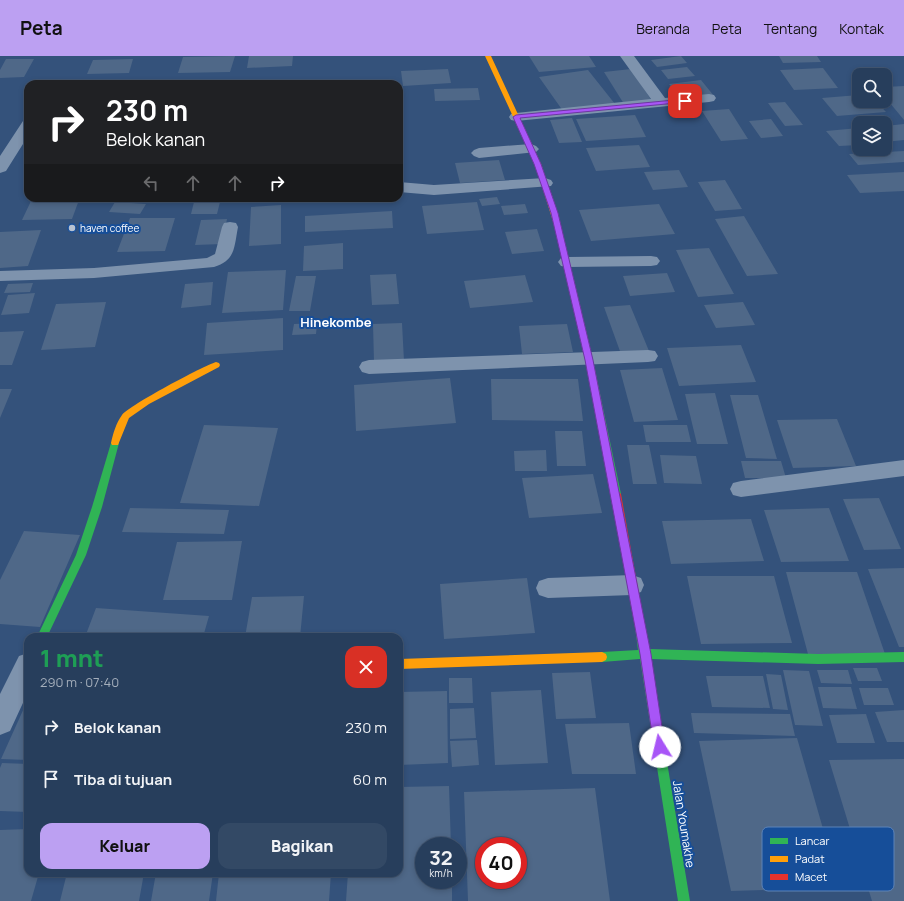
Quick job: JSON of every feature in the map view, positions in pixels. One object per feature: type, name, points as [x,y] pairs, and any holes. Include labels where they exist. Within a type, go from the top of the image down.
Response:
[{"type":"street","name":"Jalan Youmakhe","points":[[488,56],[545,183],[567,262],[589,360],[645,654],[684,901]]},
{"type":"street","points":[[627,56],[661,103]]},
{"type":"street","points":[[516,117],[710,98]]},
{"type":"street","points":[[0,168],[24,133]]},
{"type":"street","points":[[479,153],[531,149]]},
{"type":"street","points":[[403,187],[434,190],[545,183]]},
{"type":"street","points":[[0,276],[94,272],[208,263],[218,260],[223,256],[230,226]]},
{"type":"street","points":[[567,262],[651,261]]},
{"type":"street","points":[[369,367],[589,360],[648,356]]},
{"type":"street","points":[[44,633],[81,554],[97,507],[118,432],[126,416],[146,402],[216,365]]},
{"type":"street","points":[[741,489],[904,468]]},
{"type":"street","points":[[548,588],[632,585]]},
{"type":"street","points":[[403,664],[580,658],[645,654],[818,659],[904,657]]},
{"type":"street","points":[[0,722],[24,672]]},
{"type":"building","points":[[235,56],[230,72],[178,73],[183,57]]},
{"type":"building","points":[[249,56],[293,56],[292,66],[247,68]]},
{"type":"building","points":[[529,56],[589,56],[596,67],[539,72]]},
{"type":"building","points":[[681,56],[687,63],[657,67],[651,60]]},
{"type":"building","points":[[779,56],[817,56],[821,62],[783,63]]},
{"type":"building","points":[[6,59],[34,59],[24,77],[0,78],[0,70]]},
{"type":"building","points":[[133,59],[129,73],[87,74],[93,60]]},
{"type":"building","points":[[687,67],[695,76],[668,79],[661,70]]},
{"type":"building","points":[[823,68],[838,88],[794,90],[780,70]]},
{"type":"building","points":[[448,69],[451,83],[403,86],[401,71]]},
{"type":"building","points":[[631,69],[652,101],[624,104],[604,72]]},
{"type":"building","points":[[588,70],[615,104],[563,111],[539,77]]},
{"type":"building","points":[[701,80],[714,96],[683,100],[669,84]]},
{"type":"building","points":[[904,86],[904,120],[892,105],[892,87]]},
{"type":"building","points":[[478,88],[480,100],[435,101],[434,89]]},
{"type":"building","points":[[852,96],[852,108],[882,108],[886,112],[837,116],[822,98]]},
{"type":"building","points":[[785,102],[803,125],[785,126],[768,103]]},
{"type":"building","points":[[729,109],[748,139],[721,141],[702,111]]},
{"type":"building","points":[[635,115],[646,137],[586,141],[576,119]]},
{"type":"building","points":[[572,118],[582,142],[559,143],[550,120]]},
{"type":"building","points":[[771,119],[783,136],[761,138],[749,121]]},
{"type":"building","points":[[904,124],[904,140],[892,141],[892,125]]},
{"type":"building","points":[[852,129],[852,145],[839,146],[826,131]]},
{"type":"building","points":[[639,145],[650,167],[596,171],[586,148]]},
{"type":"building","points":[[904,151],[904,162],[858,165],[849,154],[852,154],[852,156],[892,156],[892,152]]},
{"type":"building","points":[[499,160],[505,180],[460,183],[455,163]]},
{"type":"building","points":[[679,170],[688,187],[653,190],[644,172]]},
{"type":"building","points":[[904,172],[904,191],[860,193],[847,175]]},
{"type":"building","points":[[725,180],[742,209],[715,211],[698,182]]},
{"type":"building","points":[[497,197],[500,204],[482,206],[479,199]]},
{"type":"building","points":[[31,202],[78,202],[72,219],[22,220]]},
{"type":"building","points":[[115,202],[146,204],[140,214],[109,212]]},
{"type":"building","points":[[194,202],[220,202],[217,214],[191,214]]},
{"type":"building","points":[[477,202],[484,230],[427,234],[422,206]]},
{"type":"building","points":[[525,204],[528,213],[504,215],[501,206]]},
{"type":"building","points":[[659,204],[675,234],[591,241],[579,210]]},
{"type":"building","points":[[281,205],[281,244],[249,246],[251,207]]},
{"type":"building","points":[[392,211],[393,228],[305,232],[305,216]]},
{"type":"building","points":[[744,216],[778,274],[747,276],[715,219]]},
{"type":"building","points":[[130,218],[175,218],[165,251],[117,252]]},
{"type":"building","points":[[227,219],[222,244],[195,245],[201,220]]},
{"type":"building","points":[[537,229],[544,251],[512,254],[505,232]]},
{"type":"building","points":[[41,230],[28,266],[0,268],[0,232]]},
{"type":"building","points":[[343,243],[343,269],[303,271],[304,246]]},
{"type":"building","points":[[709,248],[734,294],[698,297],[676,250]]},
{"type":"building","points":[[286,270],[283,310],[222,313],[228,272]]},
{"type":"building","points":[[667,273],[675,292],[630,296],[623,276]]},
{"type":"building","points":[[396,274],[399,304],[372,305],[370,275]]},
{"type":"building","points":[[525,275],[533,302],[470,308],[464,281]]},
{"type":"building","points":[[296,276],[316,276],[310,311],[289,311]]},
{"type":"building","points":[[213,282],[211,305],[181,308],[185,284]]},
{"type":"building","points":[[33,283],[30,292],[4,293],[8,284]]},
{"type":"building","points":[[35,293],[29,313],[1,315],[8,295]]},
{"type":"building","points":[[106,302],[95,347],[41,350],[56,304]]},
{"type":"building","points":[[743,302],[755,325],[716,328],[704,305]]},
{"type":"building","points":[[630,305],[649,351],[621,354],[604,307]]},
{"type":"building","points":[[283,318],[283,350],[204,355],[207,323]]},
{"type":"building","points":[[317,323],[316,334],[292,335],[294,324]]},
{"type":"building","points":[[402,323],[404,361],[374,362],[373,324]]},
{"type":"building","points":[[567,324],[573,352],[522,354],[519,326]]},
{"type":"building","points":[[24,331],[12,365],[0,365],[0,332]]},
{"type":"building","points":[[741,345],[756,382],[679,386],[667,348]]},
{"type":"building","points":[[662,368],[678,420],[634,422],[620,370]]},
{"type":"building","points":[[450,378],[456,423],[356,431],[354,385]]},
{"type":"building","points":[[491,379],[578,379],[583,421],[492,420]]},
{"type":"building","points":[[0,389],[12,389],[0,418]]},
{"type":"building","points":[[715,393],[728,444],[697,444],[685,394]]},
{"type":"building","points":[[730,395],[758,395],[777,459],[746,458]]},
{"type":"building","points":[[837,419],[856,466],[793,468],[777,420]]},
{"type":"building","points":[[204,425],[278,428],[259,506],[180,503]]},
{"type":"building","points":[[643,425],[687,425],[691,442],[646,442]]},
{"type":"building","points":[[555,431],[582,431],[586,466],[557,466]]},
{"type":"building","points":[[627,445],[649,445],[657,484],[633,484]]},
{"type":"building","points":[[546,450],[547,471],[515,471],[514,451]]},
{"type":"building","points":[[660,455],[696,456],[702,484],[664,483]]},
{"type":"building","points":[[741,461],[781,461],[786,478],[745,478]]},
{"type":"building","points":[[593,474],[602,513],[529,518],[522,478]]},
{"type":"building","points":[[879,498],[901,549],[864,550],[843,499]]},
{"type":"building","points":[[130,508],[229,510],[224,534],[122,532]]},
{"type":"building","points":[[829,508],[849,561],[781,562],[764,510]]},
{"type":"building","points":[[751,519],[764,561],[671,564],[662,521]]},
{"type":"building","points":[[24,531],[80,535],[40,627],[0,624],[0,580]]},
{"type":"building","points":[[242,541],[232,600],[163,600],[177,542]]},
{"type":"building","points":[[904,568],[904,647],[899,647],[868,569]]},
{"type":"building","points":[[786,572],[857,572],[885,654],[808,654]]},
{"type":"building","points":[[687,576],[774,576],[792,643],[701,644]]},
{"type":"building","points":[[527,578],[535,633],[444,639],[440,584]]},
{"type":"building","points":[[304,596],[300,633],[246,633],[252,597]]},
{"type":"building","points":[[96,608],[209,616],[204,633],[87,633]]},
{"type":"building","points":[[853,668],[877,668],[882,681],[858,681]]},
{"type":"building","points":[[783,670],[809,671],[823,726],[795,725]]},
{"type":"building","points":[[817,670],[848,670],[852,684],[821,683]]},
{"type":"building","points":[[590,672],[596,718],[556,719],[552,673]]},
{"type":"building","points":[[766,674],[781,675],[788,710],[773,709]]},
{"type":"building","points":[[706,676],[763,676],[770,708],[712,707]]},
{"type":"building","points":[[449,678],[472,678],[473,703],[449,703]]},
{"type":"building","points":[[818,687],[851,687],[857,709],[823,708]]},
{"type":"building","points":[[859,688],[888,688],[894,705],[864,705]]},
{"type":"building","points":[[541,690],[548,763],[495,765],[491,692]]},
{"type":"building","points":[[447,691],[448,763],[403,765],[403,692]]},
{"type":"building","points":[[24,708],[24,760],[1,759]]},
{"type":"building","points":[[474,708],[476,738],[450,739],[450,709]]},
{"type":"building","points":[[904,710],[904,742],[887,742],[875,712]]},
{"type":"building","points":[[691,713],[790,714],[795,736],[694,733]]},
{"type":"building","points":[[866,714],[875,743],[837,743],[829,715]]},
{"type":"building","points":[[629,723],[636,774],[572,774],[565,724]]},
{"type":"building","points":[[797,738],[823,827],[762,827],[762,890],[731,891],[699,741]]},
{"type":"building","points":[[477,740],[479,765],[452,767],[450,741]]},
{"type":"building","points":[[904,759],[904,901],[872,901],[869,891],[894,891],[894,827],[849,827],[829,760]]},
{"type":"building","points":[[2,763],[24,764],[24,812],[0,811],[0,768]]},
{"type":"building","points":[[449,786],[451,837],[415,837],[415,889],[452,889],[452,901],[346,901],[348,877],[403,877],[403,787]]},
{"type":"building","points":[[595,788],[610,901],[468,901],[467,837],[466,837],[464,792]]},
{"type":"building","points":[[24,829],[24,877],[38,877],[31,901],[0,901],[0,830]]},
{"type":"building","points":[[66,877],[143,877],[139,901],[60,901]]},
{"type":"building","points":[[155,877],[212,877],[209,901],[151,901]]},
{"type":"building","points":[[219,877],[331,877],[329,901],[216,901]]},
{"type":"traffic: fast","points":[[559,231],[589,360],[616,494]]},
{"type":"traffic: fast","points":[[44,633],[81,555],[97,507],[115,443]]},
{"type":"traffic: fast","points":[[640,627],[684,901]]},
{"type":"traffic: fast","points":[[602,657],[645,654],[818,659],[904,657]]},
{"type":"traffic: slow","points":[[488,56],[538,164],[559,231]]},
{"type":"traffic: slow","points":[[115,443],[118,432],[126,416],[146,402],[216,365]]},
{"type":"traffic: slow","points":[[403,664],[602,657]]},
{"type":"traffic: jam","points":[[616,494],[640,627]]},
{"type":"place","name":"haven coffee","points":[[72,228]]},
{"type":"district","name":"Hinekombe","points":[[336,322]]},
{"type":"route","points":[[660,747],[645,654],[615,489],[589,360],[563,244],[538,164],[516,117],[685,101]]}]
